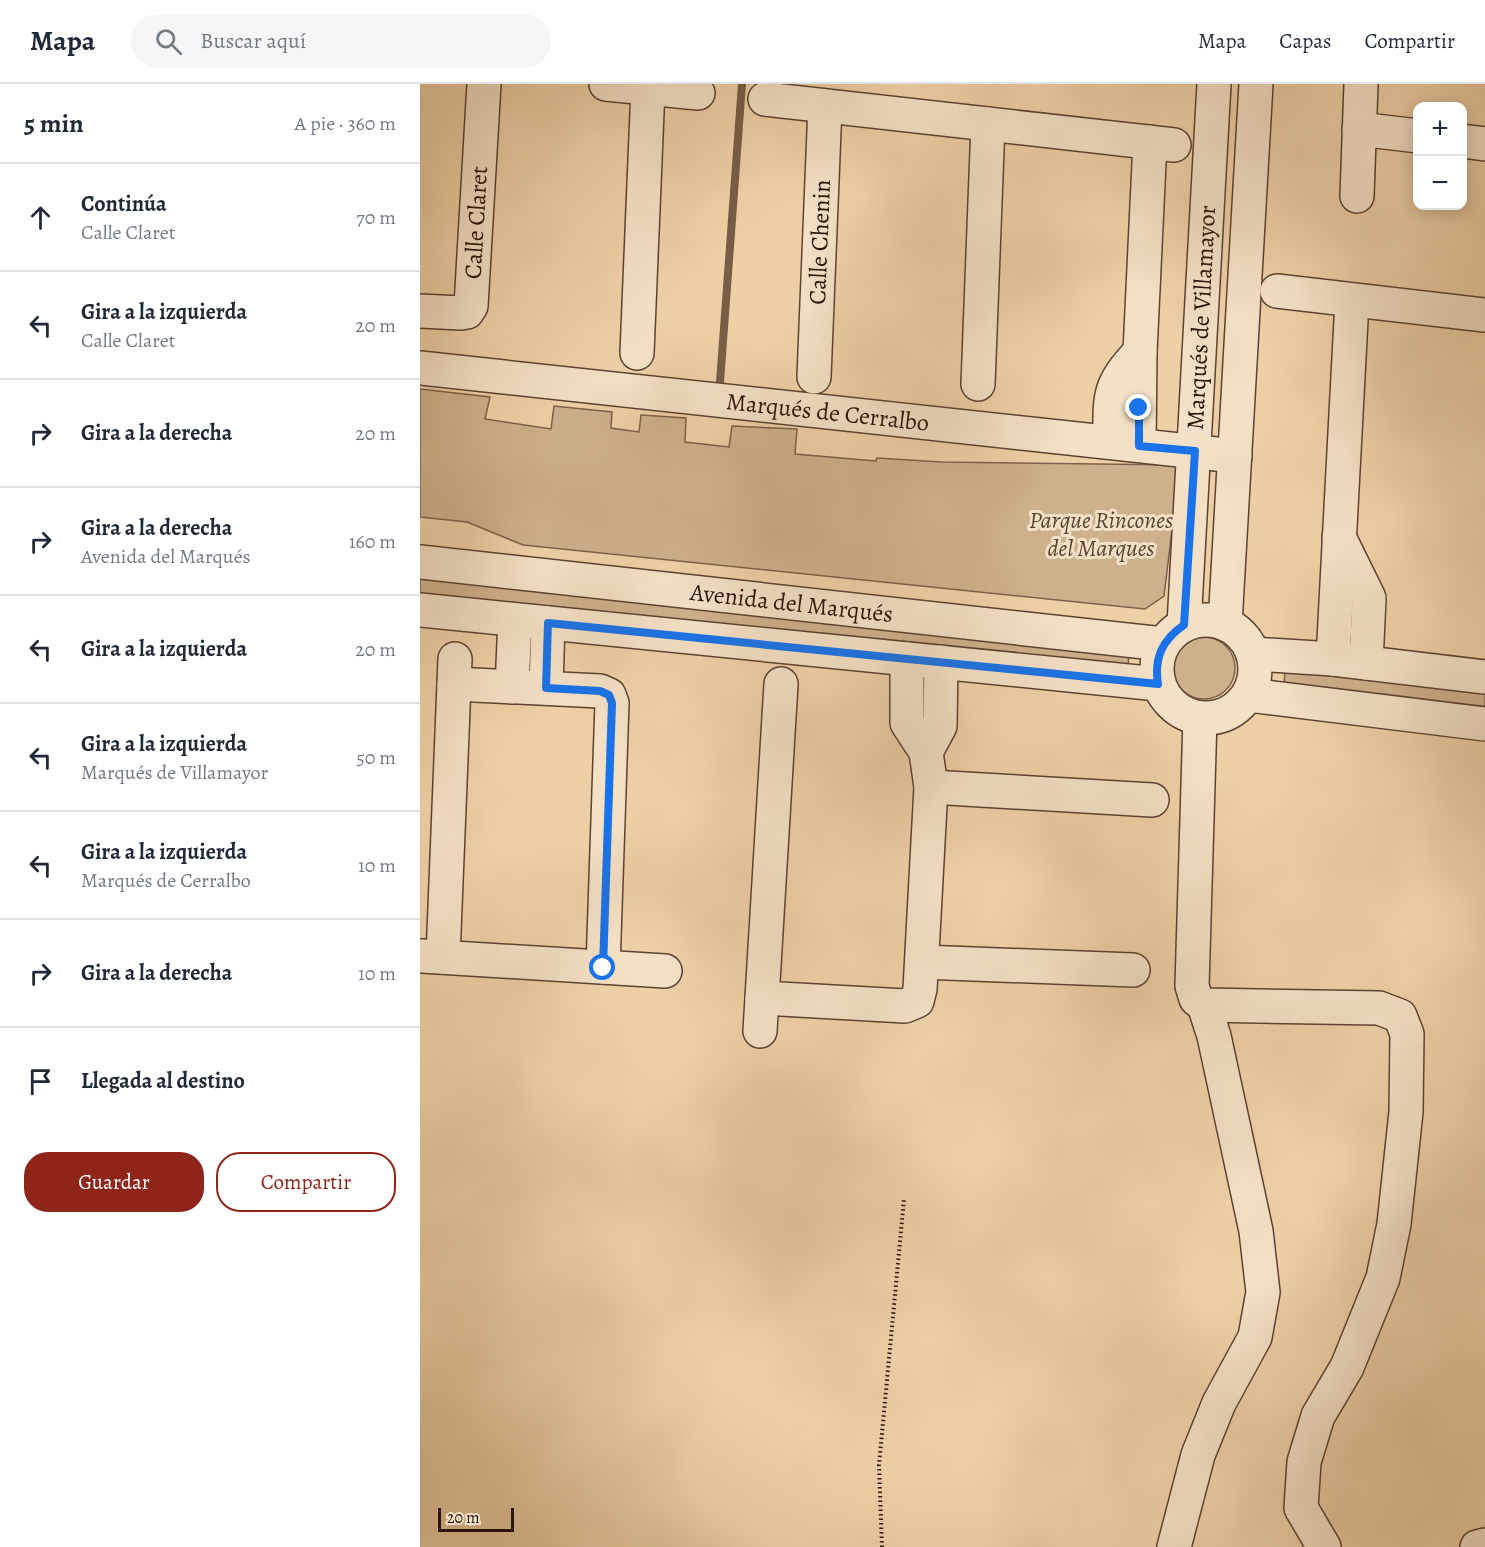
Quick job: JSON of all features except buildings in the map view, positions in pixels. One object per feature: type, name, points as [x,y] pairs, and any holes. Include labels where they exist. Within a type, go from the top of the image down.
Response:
[{"type":"street","name":"Calle Claret","points":[[420,310],[461,313],[467,312],[471,306],[484,84]]},
{"type":"street","points":[[606,84],[698,93]]},
{"type":"street","name":"Marqués de Villamayor","points":[[1174,634],[1195,451],[1214,84]]},
{"type":"street","name":"Marqués de Villamayor","points":[[1225,624],[1256,84]]},
{"type":"street","points":[[1357,196],[1361,84]]},
{"type":"street","points":[[637,353],[648,88]]},
{"type":"street","points":[[765,99],[1162,143],[1140,352],[1125,368],[1111,391],[1124,444]]},
{"type":"street","name":"Calle Chenin","points":[[814,377],[825,106]]},
{"type":"street","points":[[978,384],[988,124]]},
{"type":"street","points":[[1359,129],[1413,135]]},
{"type":"street","points":[[1467,142],[1485,144]]},
{"type":"street","points":[[1277,291],[1485,315]]},
{"type":"street","points":[[1333,659],[1352,301]]},
{"type":"street","name":"Marqués de Cerralbo","points":[[420,368],[1235,456]]},
{"type":"street","points":[[1339,537],[1369,598],[1366,663]]},
{"type":"street","name":"Avenida del Marqués","points":[[420,562],[1174,634]]},
{"type":"street","name":"Avenida del Marqués","points":[[420,610],[1158,684]]},
{"type":"street","points":[[512,687],[515,620]]},
{"type":"street","points":[[1197,620],[1225,624],[1242,636],[1253,654],[1255,668],[1248,695],[1227,714],[1200,718],[1174,707],[1158,684],[1157,663],[1174,634],[1197,620]]},
{"type":"street","points":[[546,688],[548,623]]},
{"type":"street","points":[[1253,654],[1333,659],[1485,677]]},
{"type":"street","points":[[762,998],[905,1006],[917,1001],[922,962],[931,787],[926,752],[907,723],[907,659]]},
{"type":"street","points":[[926,752],[940,726],[941,662]]},
{"type":"street","points":[[603,968],[612,703],[609,695],[600,691],[512,687],[454,671],[434,792],[431,957],[603,968],[665,971]]},
{"type":"street","points":[[760,1031],[781,684]]},
{"type":"street","points":[[1248,695],[1485,724]]},
{"type":"street","points":[[1174,1547],[1198,1455],[1219,1404],[1255,1337],[1263,1292],[1256,1231],[1214,1036],[1204,1005],[1196,999],[1192,986],[1200,718]]},
{"type":"street","points":[[931,787],[1152,800]]},
{"type":"street","points":[[922,962],[1133,970]]},
{"type":"street","points":[[1204,1005],[1379,1008],[1400,1016],[1407,1034],[1406,1112],[1394,1224],[1383,1278],[1347,1367],[1318,1416],[1304,1462],[1301,1508],[1324,1547]]},
{"type":"street","points":[[1477,1547],[1485,1545]]},
{"type":"path","points":[[882,1547],[879,1465],[904,1199]]},
{"type":"green space","name":"Parque Rincones del Marques","points":[[420,389],[490,397],[485,419],[551,429],[554,406],[612,412],[611,428],[639,432],[641,415],[686,418],[685,442],[729,447],[732,426],[797,429],[795,454],[876,461],[877,458],[942,462],[1180,465],[1164,596],[1145,609],[523,545],[467,522],[420,517]]},
{"type":"green space","points":[[420,575],[1129,650],[1128,669],[420,595]]},
{"type":"green space","points":[[1204,637],[1221,642],[1226,646],[1230,651],[1235,668],[1230,685],[1226,690],[1221,694],[1204,699],[1187,694],[1182,690],[1178,685],[1173,668],[1178,651],[1182,646],[1187,642]]},
{"type":"green space","points":[[1285,667],[1485,690],[1485,709],[1284,687]]},
{"type":"waterway","points":[[720,382],[742,84]]},
{"type":"route","points":[[603,968],[612,703],[609,695],[600,691],[546,688],[548,623],[1158,684],[1156,670],[1163,644],[1172,633],[1184,625],[1195,451],[1139,446],[1139,408]]}]
